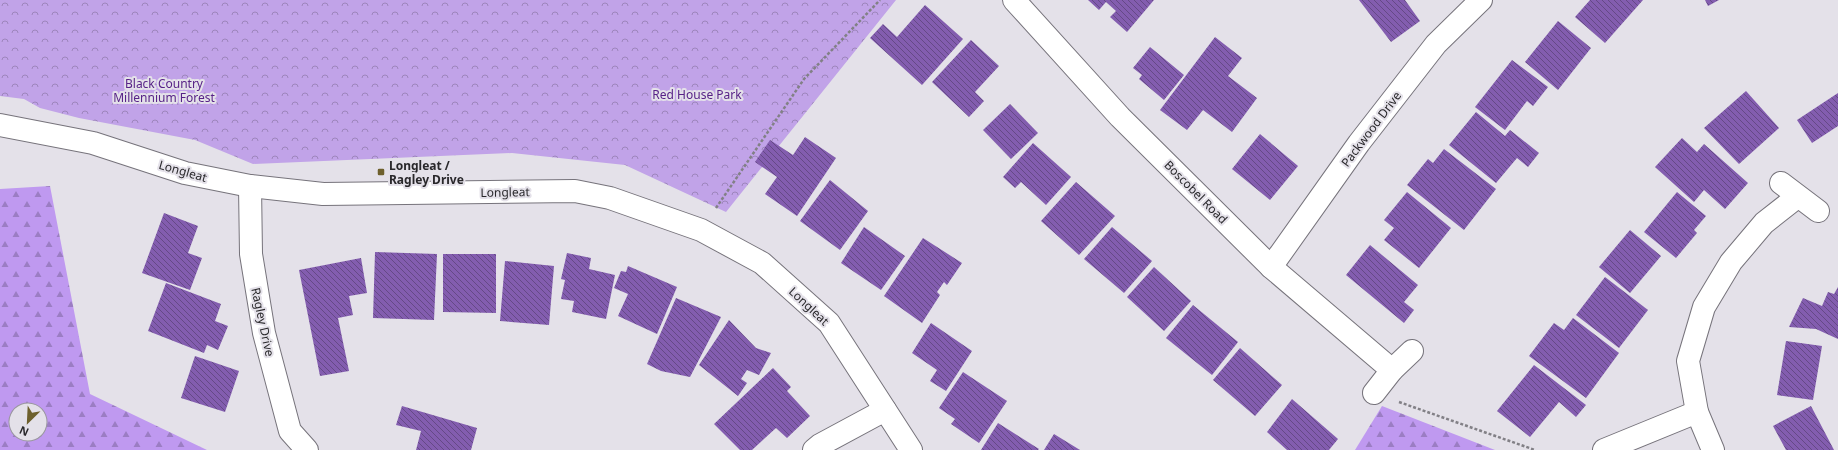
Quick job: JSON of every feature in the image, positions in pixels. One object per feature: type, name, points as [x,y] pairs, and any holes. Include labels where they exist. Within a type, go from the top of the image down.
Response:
[{"type":"street","name":"Boscobel Road","points":[[1014,0],[1120,117],[1271,266],[1392,370]]},
{"type":"street","name":"Packwood Drive","points":[[1271,266],[1359,143],[1436,44],[1482,0]]},
{"type":"street","name":"Longleat","points":[[0,125],[93,143],[185,173],[250,186],[323,194],[575,191],[610,198],[701,230],[762,263],[829,323],[911,450]]},
{"type":"street","name":"Ragley Drive","points":[[250,186],[251,254],[264,333],[290,431],[307,450]]},
{"type":"street","points":[[1713,450],[1697,412],[1688,361],[1704,307],[1736,256],[1789,190],[1818,211]]},
{"type":"street","points":[[1374,393],[1392,370],[1412,351]]},
{"type":"street","points":[[814,450],[820,444],[885,410]]},
{"type":"street","points":[[1604,450],[1697,412]]},
{"type":"path","points":[[701,230],[804,79],[880,0]]},
{"type":"path","points":[[1374,393],[1535,450]]},
{"type":"green space","name":"Red House Park","points":[[0,0],[896,0],[726,212],[625,165],[512,153],[253,164],[195,140],[79,118],[40,108],[24,99],[0,96]]},
{"type":"green space","points":[[50,186],[90,394],[207,450],[0,450],[0,189]]},
{"type":"green space","points":[[1382,406],[1495,450],[1355,450]]},
{"type":"building","points":[[1088,0],[1154,0],[1127,32],[1110,17],[1116,11],[1106,2],[1099,10]]},
{"type":"building","points":[[1359,0],[1405,0],[1420,21],[1391,42]]},
{"type":"building","points":[[1590,0],[1643,0],[1605,43],[1575,17]]},
{"type":"building","points":[[1705,0],[1719,0],[1708,6]]},
{"type":"building","points":[[925,5],[963,39],[922,85],[870,38],[883,24],[897,37]]},
{"type":"building","points":[[1558,21],[1591,48],[1558,90],[1525,62]]},
{"type":"building","points":[[1215,37],[1242,58],[1228,76],[1257,98],[1232,132],[1203,110],[1187,130],[1160,110]]},
{"type":"building","points":[[971,40],[999,66],[975,92],[984,101],[969,117],[932,82]]},
{"type":"building","points":[[1150,47],[1184,75],[1164,100],[1139,79],[1142,75],[1133,68]]},
{"type":"building","points":[[1512,60],[1548,87],[1533,106],[1527,101],[1505,130],[1475,107]]},
{"type":"building","points":[[1746,91],[1779,128],[1739,164],[1704,128]]},
{"type":"building","points":[[1838,93],[1838,126],[1812,143],[1797,120]]},
{"type":"building","points":[[1010,104],[1038,133],[1011,159],[983,130]]},
{"type":"building","points":[[1476,112],[1505,136],[1510,130],[1539,153],[1528,167],[1517,158],[1496,183],[1449,145]]},
{"type":"building","points":[[1260,134],[1298,166],[1270,200],[1232,169]]},
{"type":"building","points":[[805,137],[836,158],[797,216],[765,194],[777,177],[755,162],[770,140],[793,155]]},
{"type":"building","points":[[1682,138],[1697,152],[1704,144],[1748,183],[1725,209],[1704,190],[1694,202],[1655,167]]},
{"type":"building","points":[[1033,143],[1071,177],[1046,205],[1021,182],[1015,188],[1003,177]]},
{"type":"building","points":[[1444,149],[1496,189],[1464,230],[1407,185],[1428,159],[1433,163]]},
{"type":"building","points":[[830,180],[868,211],[840,250],[800,221]]},
{"type":"building","points":[[1076,182],[1115,216],[1079,255],[1041,221]]},
{"type":"building","points":[[1407,192],[1451,228],[1419,268],[1384,240],[1394,228],[1384,220]]},
{"type":"building","points":[[1677,192],[1706,216],[1694,230],[1697,233],[1676,258],[1644,232]]},
{"type":"building","points":[[164,213],[198,226],[188,253],[202,258],[190,290],[142,273]]},
{"type":"building","points":[[864,227],[905,256],[881,290],[841,263]]},
{"type":"building","points":[[1112,227],[1152,261],[1124,293],[1084,259]]},
{"type":"building","points":[[1630,230],[1661,256],[1630,293],[1599,267]]},
{"type":"building","points":[[923,238],[962,263],[947,285],[944,282],[937,292],[940,295],[922,323],[884,296]]},
{"type":"building","points":[[1370,245],[1418,285],[1404,302],[1414,310],[1404,323],[1346,275]]},
{"type":"building","points":[[375,252],[437,254],[434,320],[373,318]]},
{"type":"building","points":[[567,253],[591,258],[589,269],[615,275],[606,319],[572,312],[574,301],[561,299],[565,280],[561,279]]},
{"type":"building","points":[[443,254],[496,254],[496,313],[443,312]]},
{"type":"building","points":[[361,258],[367,293],[349,296],[353,315],[338,318],[349,371],[320,376],[299,270]]},
{"type":"building","points":[[505,261],[554,266],[549,325],[500,321]]},
{"type":"building","points":[[628,266],[677,287],[657,334],[618,316],[628,294],[614,288],[621,271],[626,272]]},
{"type":"building","points":[[1154,267],[1191,301],[1164,331],[1127,297]]},
{"type":"building","points":[[1605,277],[1648,310],[1619,348],[1576,315]]},
{"type":"building","points":[[166,283],[221,304],[215,321],[228,326],[218,350],[207,345],[204,353],[148,331]]},
{"type":"building","points":[[1838,287],[1838,339],[1816,329],[1789,327],[1803,298],[1822,306],[1828,292],[1834,294]]},
{"type":"building","points":[[676,298],[721,317],[690,377],[661,371],[647,364]]},
{"type":"building","points":[[1193,305],[1238,342],[1212,375],[1166,338]]},
{"type":"building","points":[[1573,318],[1619,353],[1586,398],[1529,356],[1554,323],[1564,330]]},
{"type":"building","points":[[729,320],[756,348],[771,353],[759,375],[747,370],[741,379],[747,383],[738,396],[699,365]]},
{"type":"building","points":[[931,323],[972,351],[946,391],[930,381],[937,370],[912,353]]},
{"type":"building","points":[[1786,341],[1822,346],[1813,400],[1777,395]]},
{"type":"building","points":[[1240,348],[1282,385],[1255,416],[1213,380]]},
{"type":"building","points":[[195,356],[239,371],[225,412],[181,398]]},
{"type":"building","points":[[1534,365],[1586,405],[1576,417],[1559,402],[1530,437],[1497,411]]},
{"type":"building","points":[[773,368],[791,387],[787,391],[810,416],[787,438],[776,428],[752,450],[740,450],[714,424]]},
{"type":"building","points":[[963,372],[1007,401],[979,443],[951,424],[955,419],[939,408]]},
{"type":"building","points":[[1292,399],[1338,439],[1329,450],[1287,450],[1267,432]]},
{"type":"building","points":[[402,406],[477,428],[471,450],[416,450],[421,431],[396,425]]},
{"type":"building","points":[[1811,406],[1834,450],[1786,450],[1773,426]]},
{"type":"building","points":[[998,423],[1039,449],[981,450]]},
{"type":"building","points":[[1054,434],[1080,450],[1044,450]]},
{"type":"place","name":"Longleat / Ragley Drive","points":[[381,172]]},
{"type":"park label","name":"Black Country Millennium Forest","points":[[164,90]]}]
